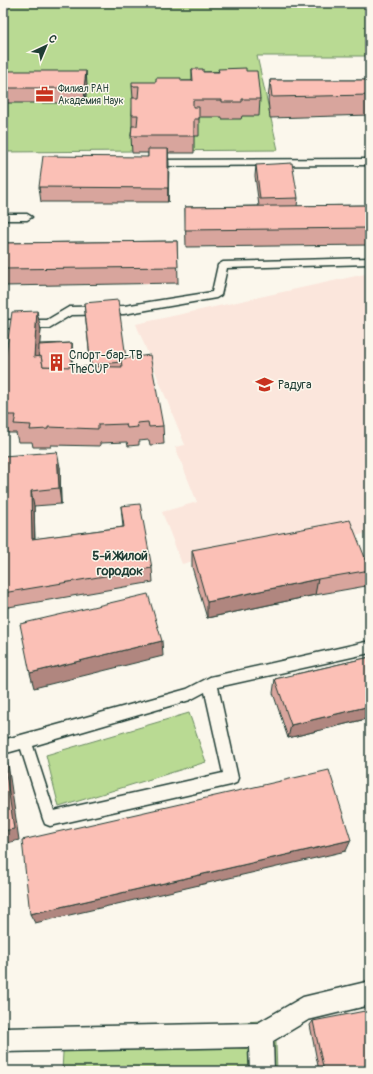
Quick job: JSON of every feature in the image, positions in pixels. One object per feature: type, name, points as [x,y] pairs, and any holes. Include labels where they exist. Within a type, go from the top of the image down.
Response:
[{"type":"street","points":[[3,1040],[261,1035],[303,1009],[370,993]]},
{"type":"street","points":[[261,1035],[262,1071]]},
{"type":"lane","points":[[143,163],[370,162]]},
{"type":"lane","points":[[3,217],[27,217]]},
{"type":"lane","points":[[3,324],[49,324],[69,311],[124,310],[216,295],[223,265],[370,261]]},
{"type":"lane","points":[[3,747],[190,694],[210,684],[370,647]]},
{"type":"lane","points":[[25,742],[50,819],[231,778],[210,684]]},
{"type":"shaded area","name":"Радуга","points":[[370,273],[370,532],[356,536],[348,520],[182,564],[162,512],[197,502],[175,447],[185,445],[136,324]]},
{"type":"green space","points":[[3,3],[370,3],[370,56],[257,56],[278,150],[3,152]]},
{"type":"green space","points":[[189,713],[206,762],[59,807],[46,755]]},
{"type":"green space","points":[[275,1020],[277,1071],[62,1071],[64,1034]]},
{"type":"building","points":[[246,68],[246,71],[257,71],[260,99],[242,99],[242,102],[193,100],[193,107],[199,107],[199,119],[194,119],[194,136],[131,136],[132,126],[137,126],[138,115],[132,115],[132,98],[138,98],[139,86],[132,86],[132,82],[156,82],[156,78],[181,78],[181,81],[193,81],[192,69],[203,69],[203,72],[219,72],[218,69]]},
{"type":"building","points":[[3,71],[86,71],[84,88],[3,88]]},
{"type":"building","points":[[270,80],[370,80],[370,95],[272,97]]},
{"type":"building","points":[[148,149],[168,149],[168,188],[39,187],[43,156],[148,157]]},
{"type":"building","points":[[292,163],[298,198],[260,199],[256,165]]},
{"type":"building","points":[[370,205],[370,228],[185,230],[185,207]]},
{"type":"building","points":[[177,241],[178,267],[3,269],[3,243]]},
{"type":"building","points":[[118,300],[126,358],[121,359],[121,362],[91,365],[84,303]]},
{"type":"building","points":[[37,311],[34,357],[41,356],[43,366],[122,367],[121,359],[150,355],[163,426],[149,427],[148,422],[137,423],[138,427],[127,428],[126,424],[98,425],[98,429],[48,427],[48,429],[30,430],[31,425],[14,424],[16,415],[4,415],[7,400],[3,399],[3,373],[12,312]]},
{"type":"building","name":"Спорт-бар-ТВ TheCUP","points":[[72,343],[71,367],[43,366],[41,356],[39,357],[39,345]]},
{"type":"building","points":[[57,452],[59,488],[31,491],[32,539],[124,527],[121,506],[140,504],[152,568],[3,593],[3,456]]},
{"type":"building","points":[[350,520],[370,570],[207,602],[192,550]]},
{"type":"building","points":[[148,594],[162,641],[30,673],[20,624]]},
{"type":"building","points":[[370,657],[370,706],[291,725],[275,679]]},
{"type":"building","points":[[3,752],[14,829],[3,831]]},
{"type":"building","points":[[329,770],[351,840],[30,914],[22,840]]},
{"type":"building","points":[[370,1010],[370,1071],[324,1071],[313,1021]]},
{"type":"place","name":"Филиал РАН Академия Наук","points":[[45,94]]},
{"type":"place","name":"Спорт-бар-ТВ TheCUP","points":[[56,362]]},
{"type":"place","name":"Радуга","points":[[265,385]]},
{"type":"district","name":"5-й Жилой городок","points":[[120,562]]}]
